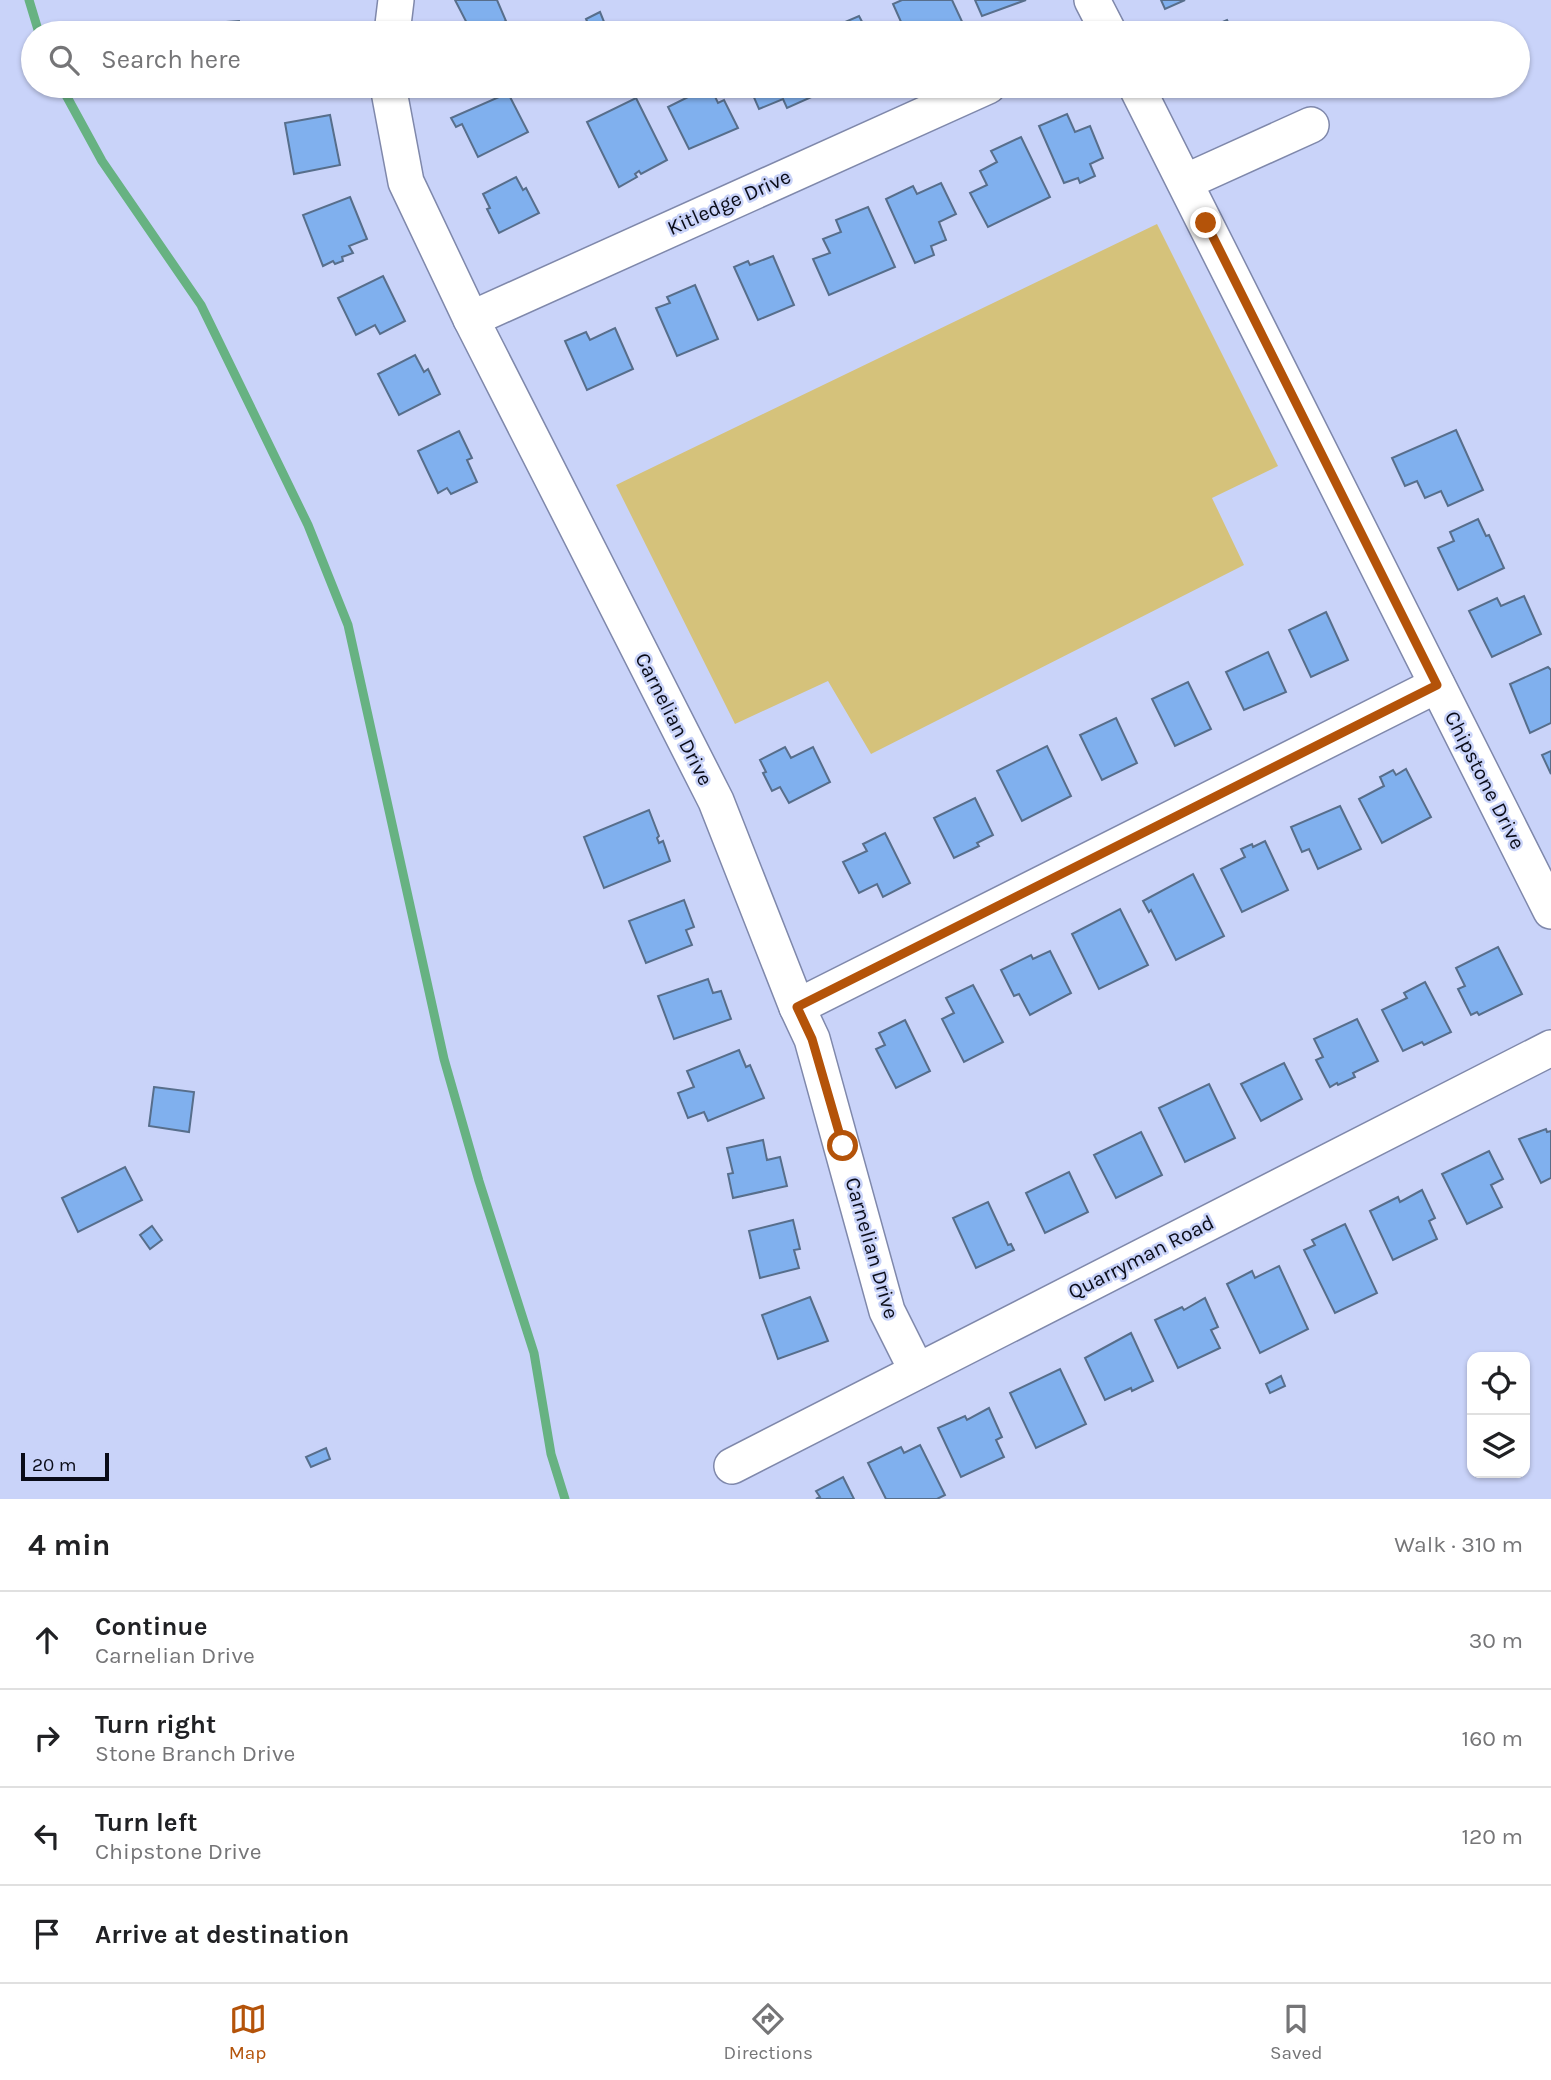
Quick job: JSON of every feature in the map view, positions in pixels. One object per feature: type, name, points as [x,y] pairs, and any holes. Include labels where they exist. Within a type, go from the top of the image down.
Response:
[{"type":"street","points":[[393,21],[396,0]]},
{"type":"street","points":[[1092,0],[1102,21]]},
{"type":"street","name":"Carnelian Drive","points":[[390,98],[406,182],[471,318],[716,802],[812,1039],[887,1311],[917,1371]]},
{"type":"street","name":"Kitledge Drive","points":[[471,318],[961,98]]},
{"type":"street","name":"Chipstone Drive","points":[[1142,98],[1551,911]]},
{"type":"street","points":[[1185,182],[1311,125]]},
{"type":"street","points":[[797,1007],[1437,685]]},
{"type":"street","name":"Quarryman Road","points":[[732,1466],[1551,1048]]},
{"type":"shaded area","points":[[1157,224],[1278,466],[1212,498],[1244,565],[871,754],[828,681],[735,724],[616,485]]},
{"type":"building","points":[[455,0],[497,0],[506,21],[466,21]]},
{"type":"building","points":[[902,0],[952,0],[962,21],[901,21],[893,4]]},
{"type":"building","points":[[975,0],[1026,0],[982,16]]},
{"type":"building","points":[[1161,0],[1185,0],[1165,9]]},
{"type":"building","points":[[600,12],[604,21],[587,21],[586,19]]},
{"type":"building","points":[[859,16],[862,21],[847,21]]},
{"type":"building","points":[[497,98],[511,98],[528,132],[478,157],[462,124],[456,127],[451,118]]},
{"type":"building","points":[[636,98],[667,160],[641,174],[639,171],[635,174],[637,177],[619,187],[587,122]]},
{"type":"building","points":[[686,98],[716,98],[718,103],[724,100],[738,128],[689,149],[668,107]]},
{"type":"building","points":[[754,98],[809,98],[787,108],[783,99],[759,109]]},
{"type":"building","points":[[1067,114],[1075,132],[1090,126],[1103,158],[1090,164],[1095,176],[1080,183],[1078,178],[1064,183],[1039,126]]},
{"type":"building","points":[[330,115],[340,165],[294,174],[285,123]]},
{"type":"building","points":[[1021,137],[1050,197],[988,227],[970,193],[987,185],[980,171],[997,162],[991,151]]},
{"type":"building","points":[[516,177],[523,190],[526,188],[539,213],[499,233],[483,194]]},
{"type":"building","points":[[941,183],[956,214],[939,222],[946,240],[931,246],[934,255],[915,263],[886,199],[913,186],[917,194]]},
{"type":"building","points":[[350,197],[367,239],[349,246],[353,253],[342,257],[343,261],[335,264],[333,261],[323,266],[303,215]]},
{"type":"building","points":[[868,207],[895,267],[829,295],[813,259],[830,253],[823,239],[841,232],[836,220]]},
{"type":"building","points":[[773,256],[794,305],[758,320],[734,267],[748,261],[750,265]]},
{"type":"building","points":[[383,276],[405,321],[380,334],[375,325],[356,335],[338,298]]},
{"type":"building","points":[[695,285],[718,339],[677,356],[656,308],[670,303],[667,297]]},
{"type":"building","points":[[615,328],[633,369],[587,390],[565,341],[586,332],[590,340]]},
{"type":"building","points":[[415,355],[424,372],[428,369],[440,394],[399,415],[378,374]]},
{"type":"building","points":[[1456,430],[1483,490],[1448,506],[1441,491],[1425,498],[1417,481],[1405,486],[1392,458]]},
{"type":"building","points":[[459,431],[472,458],[467,460],[477,482],[451,494],[447,488],[438,493],[418,451]]},
{"type":"building","points":[[1478,519],[1486,536],[1489,535],[1504,568],[1458,590],[1438,548],[1454,541],[1450,532]]},
{"type":"building","points":[[1524,596],[1541,634],[1492,657],[1469,611],[1497,598],[1501,606]]},
{"type":"building","points":[[1326,612],[1348,660],[1311,677],[1289,630]]},
{"type":"building","points":[[1268,652],[1286,692],[1244,710],[1226,672]]},
{"type":"building","points":[[1548,667],[1551,670],[1551,723],[1530,733],[1510,684]]},
{"type":"building","points":[[1188,682],[1211,729],[1175,746],[1152,699]]},
{"type":"building","points":[[1116,718],[1137,763],[1102,780],[1080,735]]},
{"type":"building","points":[[1047,746],[1071,796],[1022,821],[997,771]]},
{"type":"building","points":[[785,747],[791,758],[813,747],[830,782],[789,803],[780,787],[772,791],[760,760]]},
{"type":"building","points":[[1551,751],[1551,774],[1542,755]]},
{"type":"building","points":[[1406,769],[1431,817],[1382,843],[1359,799],[1384,786],[1380,777],[1393,770],[1396,775]]},
{"type":"building","points":[[975,798],[993,835],[977,843],[979,846],[954,858],[934,818]]},
{"type":"building","points":[[1340,806],[1361,849],[1318,869],[1309,849],[1302,852],[1291,827]]},
{"type":"building","points":[[649,810],[659,843],[663,841],[670,861],[604,888],[584,837]]},
{"type":"building","points":[[885,833],[910,883],[883,897],[877,884],[859,893],[843,862],[867,851],[863,844]]},
{"type":"building","points":[[1265,841],[1288,890],[1242,912],[1221,869],[1245,857],[1241,849]]},
{"type":"building","points":[[1193,874],[1224,936],[1176,960],[1151,910],[1149,912],[1143,901]]},
{"type":"building","points":[[684,900],[694,927],[686,930],[692,945],[646,963],[629,921]]},
{"type":"building","points":[[1120,909],[1148,965],[1099,989],[1072,934]]},
{"type":"building","points":[[1498,947],[1522,994],[1479,1015],[1477,1012],[1471,1015],[1458,989],[1465,986],[1456,968]]},
{"type":"building","points":[[1050,951],[1071,993],[1030,1015],[1019,994],[1014,996],[1001,970],[1031,955],[1033,959]]},
{"type":"building","points":[[708,979],[713,993],[721,991],[731,1019],[674,1039],[658,996]]},
{"type":"building","points":[[1425,982],[1451,1032],[1424,1045],[1422,1042],[1403,1051],[1382,1010],[1407,998],[1404,993]]},
{"type":"building","points":[[973,985],[1003,1042],[964,1062],[942,1019],[954,1013],[946,998]]},
{"type":"building","points":[[1357,1019],[1378,1061],[1353,1073],[1355,1077],[1330,1087],[1316,1060],[1323,1057],[1314,1039]]},
{"type":"building","points":[[905,1020],[930,1071],[896,1088],[876,1049],[885,1045],[879,1033]]},
{"type":"building","points":[[739,1050],[746,1067],[750,1065],[764,1098],[708,1121],[704,1112],[688,1118],[678,1093],[694,1087],[687,1071]]},
{"type":"building","points":[[1284,1063],[1302,1099],[1261,1121],[1241,1084]]},
{"type":"building","points":[[1209,1084],[1235,1138],[1185,1162],[1159,1108]]},
{"type":"building","points":[[154,1087],[194,1092],[189,1132],[149,1126]]},
{"type":"building","points":[[1546,1129],[1547,1132],[1551,1131],[1551,1178],[1541,1183],[1519,1139]]},
{"type":"building","points":[[1141,1132],[1162,1175],[1116,1198],[1094,1155]]},
{"type":"building","points":[[763,1140],[767,1160],[780,1157],[787,1186],[733,1198],[728,1174],[733,1173],[727,1148]]},
{"type":"building","points":[[1489,1151],[1503,1179],[1491,1185],[1502,1207],[1467,1224],[1442,1174]]},
{"type":"building","points":[[125,1167],[142,1200],[78,1232],[62,1198]]},
{"type":"building","points":[[1069,1172],[1088,1212],[1045,1233],[1026,1193]]},
{"type":"building","points":[[1422,1190],[1435,1218],[1429,1221],[1437,1239],[1393,1260],[1370,1211],[1398,1197],[1400,1202]]},
{"type":"building","points":[[988,1202],[1008,1245],[1011,1244],[1014,1250],[976,1268],[953,1218]]},
{"type":"building","points":[[793,1220],[800,1249],[794,1250],[799,1268],[760,1278],[749,1231]]},
{"type":"building","points":[[1345,1224],[1377,1293],[1335,1313],[1304,1250],[1315,1245],[1312,1240]]},
{"type":"building","points":[[152,1226],[162,1240],[150,1249],[140,1235]]},
{"type":"building","points":[[1279,1266],[1308,1329],[1260,1353],[1227,1284],[1252,1271],[1255,1278]]},
{"type":"building","points":[[810,1297],[828,1341],[778,1359],[762,1315]]},
{"type":"building","points":[[1205,1298],[1218,1327],[1211,1330],[1220,1348],[1178,1368],[1155,1320],[1182,1307],[1184,1310]]},
{"type":"building","points":[[1131,1333],[1153,1381],[1105,1400],[1085,1358]]},
{"type":"building","points":[[1060,1369],[1086,1424],[1036,1448],[1010,1393]]},
{"type":"building","points":[[1281,1376],[1285,1386],[1270,1393],[1266,1384]]},
{"type":"building","points":[[989,1408],[1002,1437],[996,1440],[1004,1457],[961,1477],[938,1428],[965,1416],[967,1420]]},
{"type":"building","points":[[920,1445],[945,1495],[937,1499],[886,1499],[868,1463],[901,1447],[904,1453]]},
{"type":"building","points":[[326,1448],[330,1459],[311,1467],[306,1457]]},
{"type":"building","points":[[843,1477],[854,1499],[816,1499],[820,1497],[816,1491]]},
{"type":"waterway","points":[[29,0],[35,21]]},
{"type":"waterway","points":[[68,98],[102,161],[201,305],[308,525],[348,625],[444,1059],[479,1181],[534,1353],[551,1454],[565,1499]]},
{"type":"route","points":[[843,1146],[812,1039],[797,1007],[1437,685],[1206,223]]}]
